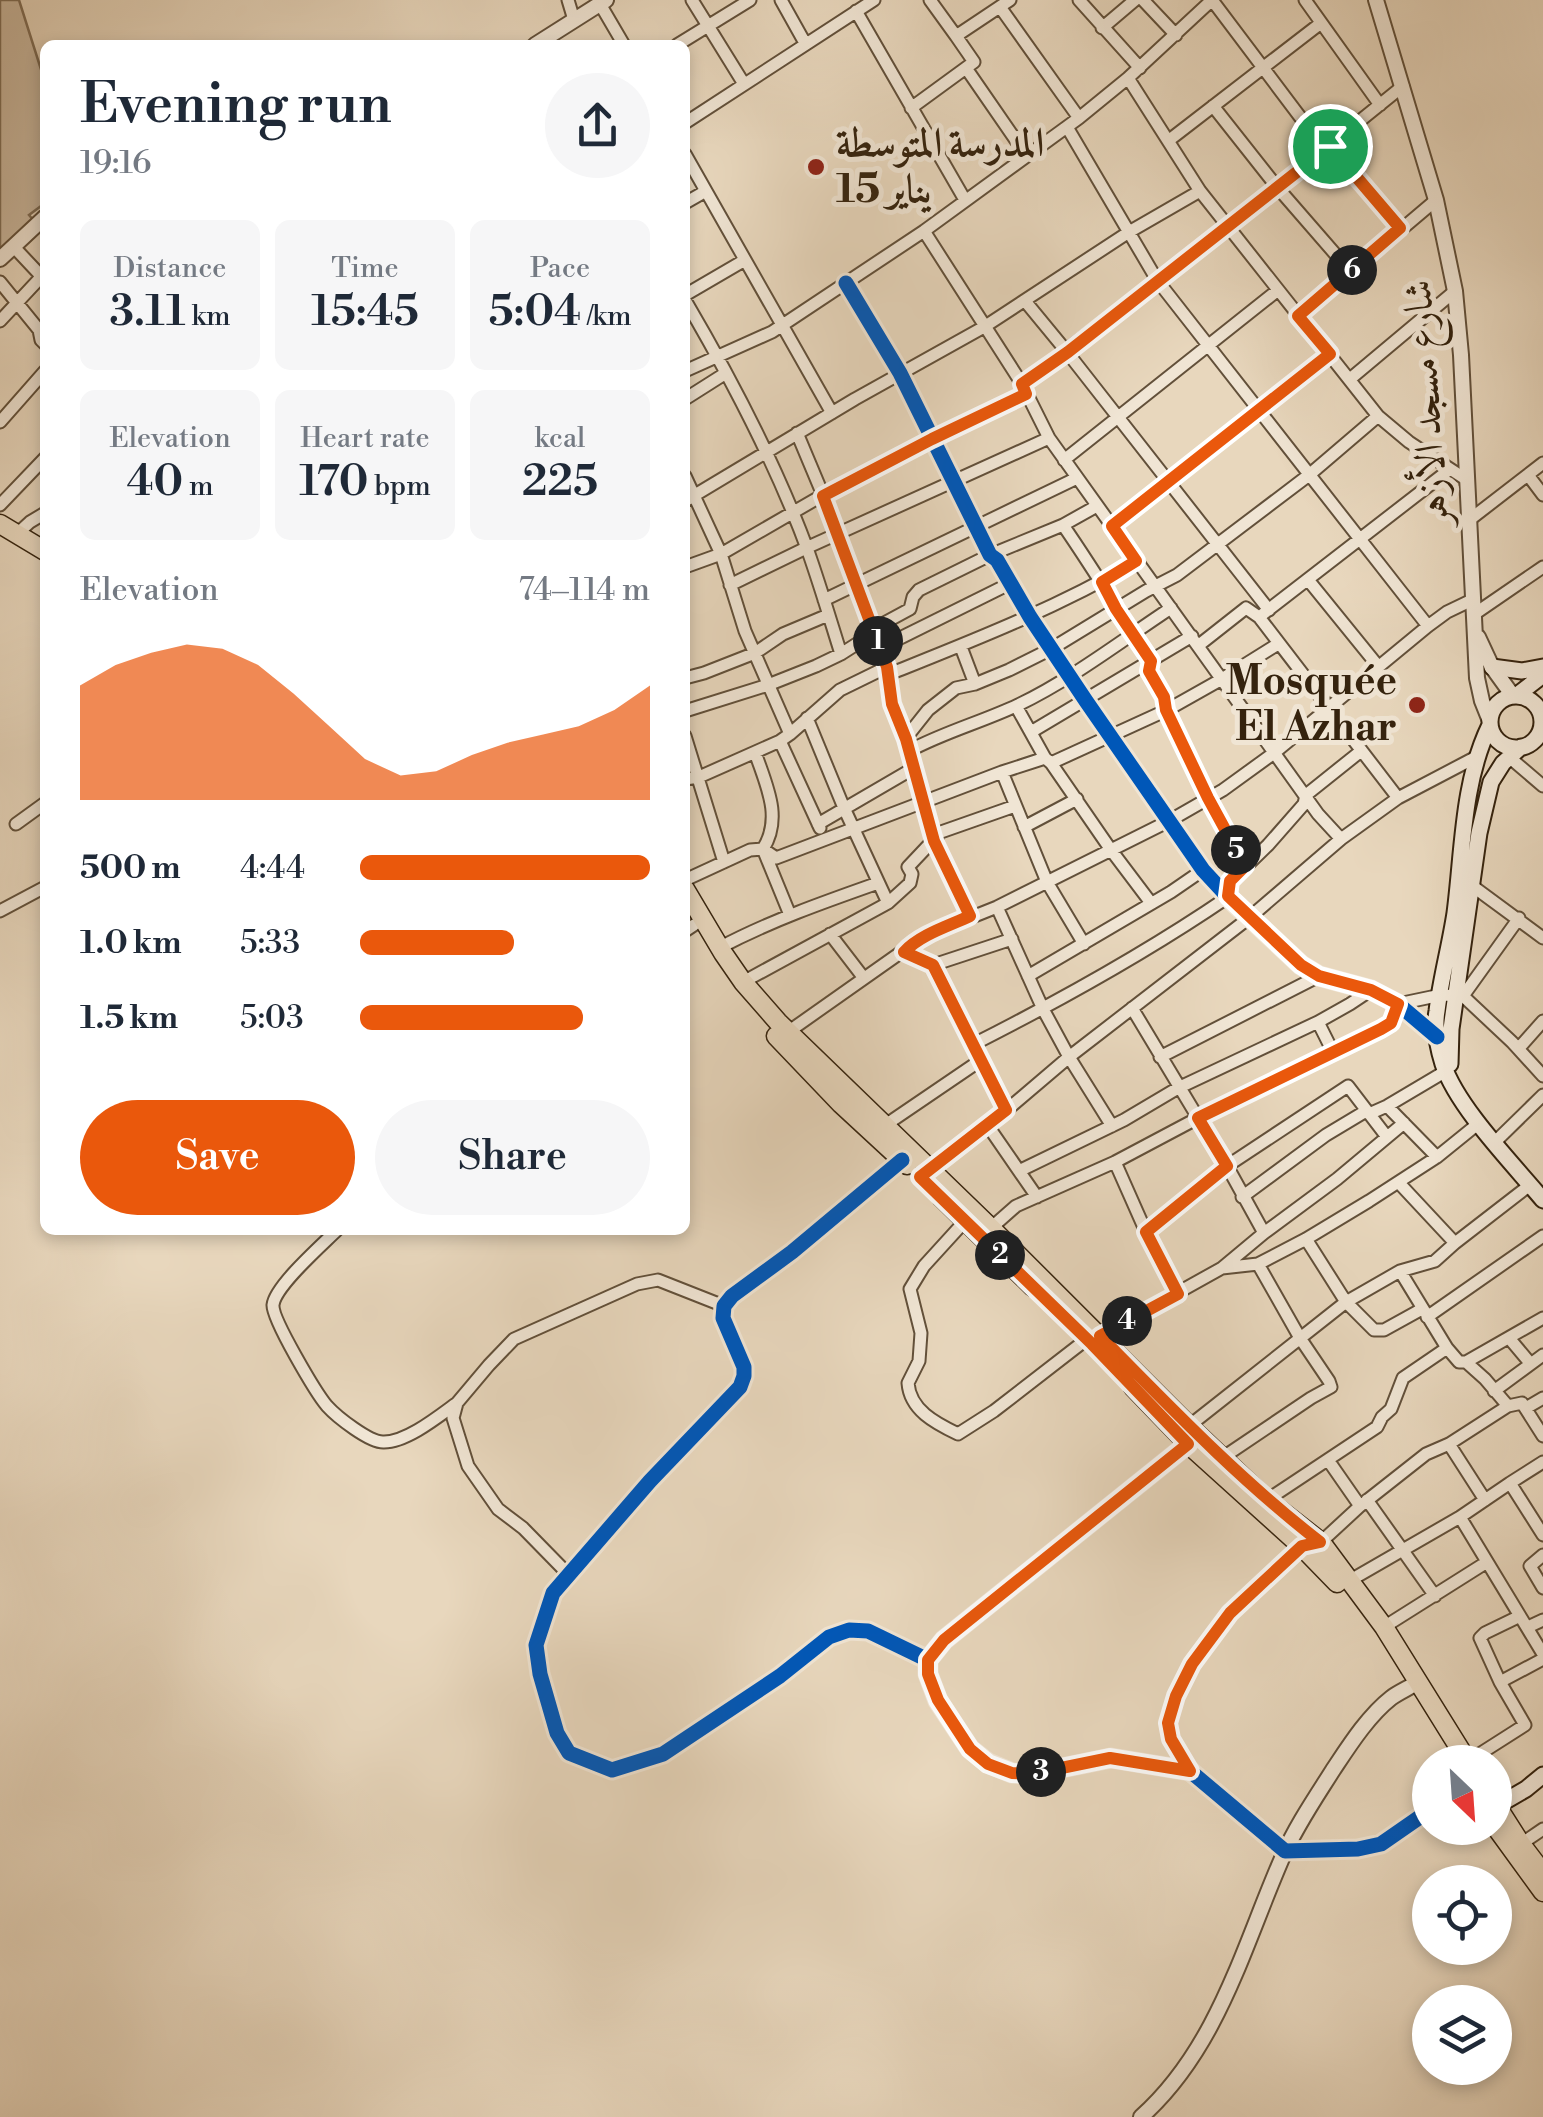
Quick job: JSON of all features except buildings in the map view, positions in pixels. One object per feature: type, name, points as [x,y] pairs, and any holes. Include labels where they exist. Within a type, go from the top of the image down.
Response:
[{"type":"main road","points":[[0,524],[40,560]]},
{"type":"main road","points":[[9,535],[40,549]]},
{"type":"main road","points":[[1492,667],[1543,671]]},
{"type":"main road","points":[[1543,671],[1514,696],[1497,704],[1478,756],[1454,920],[1454,995],[1436,1014],[1437,1036],[1456,1092],[1543,1200]]},
{"type":"main road","points":[[1456,1092],[1449,1045],[1479,833],[1491,782],[1515,752],[1535,740],[1542,716],[1530,700],[1514,696]]},
{"type":"main road","points":[[1490,723],[1492,733],[1515,752]]},
{"type":"main road","points":[[690,898],[719,948],[788,1032],[884,1126],[965,1221],[1093,1338]]},
{"type":"main road","points":[[690,925],[754,1012],[841,1104],[902,1160],[924,1173],[991,1228],[1188,1435],[1311,1544],[1456,1745]]},
{"type":"main road","points":[[1188,1435],[1222,1458],[1349,1581],[1384,1627],[1445,1745]]},
{"type":"main road","points":[[1512,1802],[1543,1775]]},
{"type":"main road","points":[[1512,1833],[1543,1873]]},
{"type":"main road","points":[[1512,1839],[1543,1892]]},
{"type":"street","points":[[568,0],[574,20]]},
{"type":"street","points":[[692,0],[744,84]]},
{"type":"street","points":[[685,40],[750,0]]},
{"type":"street","points":[[781,0],[805,43]]},
{"type":"street","points":[[690,120],[874,0]]},
{"type":"street","points":[[911,108],[974,62],[930,0]]},
{"type":"street","points":[[1079,0],[1140,68]]},
{"type":"street","points":[[1102,28],[1135,0]]},
{"type":"street","points":[[1143,0],[1176,35]]},
{"type":"street","points":[[690,368],[754,342],[924,231],[1067,127],[1140,68],[1212,0],[1328,148],[1400,228]]},
{"type":"street","points":[[1305,0],[1380,105]]},
{"type":"street","name":"شارع مسجد الأزهر","points":[[1376,0],[1436,200],[1454,291],[1461,354],[1477,678],[1490,723]]},
{"type":"street","points":[[543,40],[603,2],[622,40]]},
{"type":"street","points":[[956,36],[1005,4],[1078,118]]},
{"type":"street","points":[[856,11],[965,200]]},
{"type":"street","points":[[1168,141],[1322,23]]},
{"type":"street","points":[[966,68],[1026,155]]},
{"type":"street","points":[[1128,78],[1227,228],[1378,416],[1467,480]]},
{"type":"street","points":[[690,565],[721,554],[1024,389],[1403,86]]},
{"type":"street","points":[[1213,106],[1350,271]]},
{"type":"street","points":[[1067,127],[1156,280],[1428,626]]},
{"type":"street","points":[[690,163],[832,413]]},
{"type":"street","points":[[690,200],[706,191]]},
{"type":"street","points":[[824,838],[721,554],[690,499],[765,451],[984,327],[1129,232],[1200,191]]},
{"type":"street","points":[[1298,316],[1436,200]]},
{"type":"street","points":[[0,259],[40,222]]},
{"type":"street","points":[[924,231],[1064,460],[1318,814],[1341,839]]},
{"type":"street","points":[[13,246],[40,276]]},
{"type":"street","points":[[690,295],[745,260]]},
{"type":"street","points":[[0,282],[40,335]]},
{"type":"street","points":[[0,322],[40,282]]},
{"type":"street","points":[[846,284],[900,373],[990,554],[1050,649],[1203,870],[1286,954],[1319,976],[1371,990],[1398,1004],[1437,1036]]},
{"type":"street","points":[[1064,460],[1278,290]]},
{"type":"street","points":[[1350,379],[1454,291]]},
{"type":"street","points":[[1025,301],[1170,481],[1264,614],[1278,644],[1398,798]]},
{"type":"street","points":[[690,307],[765,451],[806,548],[841,654]]},
{"type":"street","points":[[1112,526],[1330,354]]},
{"type":"street","points":[[690,396],[726,372]]},
{"type":"street","points":[[0,422],[40,377]]},
{"type":"street","points":[[907,745],[928,710],[956,688],[1009,670],[1050,649],[1176,575],[1309,475],[1378,416]]},
{"type":"street","points":[[797,433],[880,648],[892,704],[934,841],[970,916]]},
{"type":"street","points":[[730,585],[1049,438]]},
{"type":"street","points":[[0,505],[40,463]]},
{"type":"street","points":[[1468,521],[1543,463]]},
{"type":"street","points":[[1264,614],[1449,470]]},
{"type":"street","points":[[1528,475],[1543,495]]},
{"type":"street","points":[[824,600],[1077,478]]},
{"type":"street","points":[[690,710],[841,654],[873,629],[910,610],[913,596],[919,590],[1098,506]]},
{"type":"street","points":[[9,535],[40,516]]},
{"type":"street","points":[[1064,525],[1151,661],[1149,671],[1164,697],[1166,710],[1245,866]]},
{"type":"street","points":[[724,862],[692,778],[785,738],[840,690],[961,647],[1030,617],[1136,561]]},
{"type":"street","points":[[788,1032],[910,946],[997,907],[1223,790],[1428,626],[1472,607],[1543,567]]},
{"type":"street","points":[[1309,581],[1378,666]]},
{"type":"street","points":[[880,648],[1011,583]]},
{"type":"street","points":[[907,745],[925,742],[1016,706],[1171,608]]},
{"type":"street","points":[[1031,732],[1151,661],[1196,641],[1242,610],[1264,614]]},
{"type":"street","points":[[690,677],[755,653],[783,634],[828,616]]},
{"type":"street","name":"شارع مسجد الأزهر","points":[[1476,631],[1492,667],[1514,696]]},
{"type":"street","points":[[690,878],[750,850],[762,849],[776,858],[1002,772],[1048,760],[1166,710],[1278,644]]},
{"type":"street","points":[[961,647],[975,684]]},
{"type":"street","points":[[1016,706],[1048,760],[1151,903]]},
{"type":"street","points":[[807,718],[888,903]]},
{"type":"street","points":[[972,1045],[1146,951],[1228,896],[1230,881],[1268,845],[1304,804],[1306,795],[1361,751]]},
{"type":"street","points":[[756,752],[772,807],[771,836],[762,849]]},
{"type":"street","points":[[1515,752],[1543,786]]},
{"type":"street","points":[[924,1173],[1249,918],[1341,839],[1398,798],[1478,756]]},
{"type":"street","points":[[818,824],[914,768]]},
{"type":"street","points":[[1002,772],[1047,882],[1084,944]]},
{"type":"street","points":[[1024,827],[1076,799]]},
{"type":"street","points":[[744,982],[888,903],[910,883],[912,874],[908,867],[941,832],[1015,806]]},
{"type":"street","points":[[16,824],[40,807]]},
{"type":"street","points":[[762,849],[790,915]]},
{"type":"street","points":[[1028,976],[1203,870]]},
{"type":"street","points":[[719,948],[790,915],[878,882]]},
{"type":"street","points":[[1471,885],[1540,929]]},
{"type":"street","points":[[0,911],[40,890]]},
{"type":"street","points":[[997,907],[1043,1009],[1112,1126]]},
{"type":"street","points":[[1398,1004],[1454,995],[1519,918]]},
{"type":"street","points":[[830,934],[862,977]]},
{"type":"street","points":[[933,965],[1012,938]]},
{"type":"street","points":[[904,952],[933,965],[1006,1110]]},
{"type":"street","points":[[1160,1057],[1319,976]]},
{"type":"street","points":[[1019,1171],[1145,1109],[1178,1088],[1318,1022],[1371,990]]},
{"type":"street","points":[[1454,995],[1518,1048],[1543,1076]]},
{"type":"street","points":[[991,1228],[1016,1206],[1115,1162],[1391,1023],[1398,1004]]},
{"type":"street","points":[[1132,1008],[1264,1233]]},
{"type":"street","points":[[1518,1048],[1543,1021]]},
{"type":"street","points":[[1318,1022],[1334,1052]]},
{"type":"street","points":[[884,1126],[980,1060]]},
{"type":"street","points":[[1242,1197],[1326,1135],[1367,1112],[1387,1106],[1446,1071]]},
{"type":"street","points":[[1146,1232],[1227,1166],[1348,1086],[1387,1136]]},
{"type":"street","points":[[1495,1142],[1543,1095]]},
{"type":"street","points":[[1387,1106],[1438,1156]]},
{"type":"street","points":[[1222,1268],[1258,1264],[1306,1239],[1438,1156],[1479,1122]]},
{"type":"street","points":[[965,1221],[924,1266],[910,1289],[921,1334],[919,1361],[908,1383],[914,1403],[934,1422],[958,1434],[1093,1338],[1222,1268],[1404,1123]]},
{"type":"street","points":[[988,1126],[1037,1197]]},
{"type":"street","points":[[902,1160],[724,1306],[723,1318],[744,1367],[740,1388],[650,1481],[554,1592],[536,1645],[556,1732],[569,1753],[612,1770],[663,1754],[780,1676],[829,1637],[849,1630],[868,1631],[928,1660]]},
{"type":"street","points":[[1115,1162],[1178,1294]]},
{"type":"street","points":[[1398,1182],[1455,1242]]},
{"type":"street","points":[[1190,1771],[1110,1758],[1032,1774],[1012,1773],[988,1764],[970,1749],[938,1700],[928,1674],[928,1660],[944,1640],[1300,1338],[1346,1302],[1400,1271],[1435,1261],[1530,1185]]},
{"type":"street","points":[[332,1235],[294,1272],[276,1296],[273,1310],[280,1329],[327,1406],[372,1440],[388,1442],[402,1438],[457,1403],[514,1339],[637,1284],[658,1280],[724,1306]]},
{"type":"street","points":[[1306,1239],[1346,1302],[1374,1330],[1384,1330],[1425,1313],[1543,1236]]},
{"type":"street","points":[[1222,1458],[1331,1388],[1258,1264]]},
{"type":"street","points":[[1400,1271],[1459,1362],[1466,1362],[1543,1318]]},
{"type":"street","points":[[1509,1338],[1530,1363]]},
{"type":"street","points":[[1267,1500],[1377,1427],[1391,1408],[1402,1378],[1447,1348]]},
{"type":"street","points":[[1494,1390],[1543,1354]]},
{"type":"street","points":[[1466,1362],[1508,1406]]},
{"type":"street","points":[[1526,1408],[1543,1398]]},
{"type":"street","points":[[457,1403],[453,1418],[468,1466],[498,1508],[568,1575]]},
{"type":"street","points":[[1412,1822],[1380,1844],[1358,1849],[1284,1851],[1190,1771],[1171,1739],[1168,1723],[1176,1696],[1192,1664],[1230,1613],[1426,1454],[1450,1444],[1508,1406],[1522,1403],[1543,1436]]},
{"type":"street","points":[[1450,1444],[1486,1500]]},
{"type":"street","points":[[1328,1460],[1404,1551],[1435,1596]]},
{"type":"street","points":[[1349,1581],[1460,1518],[1543,1462]]},
{"type":"street","points":[[1510,1483],[1543,1535]]},
{"type":"street","points":[[1460,1518],[1543,1656],[1500,1682]]},
{"type":"street","points":[[1543,1554],[1530,1566],[1543,1588]]},
{"type":"street","points":[[1384,1627],[1487,1562]]},
{"type":"street","points":[[1494,1745],[1525,1725],[1480,1638],[1523,1622],[1543,1620]]},
{"type":"street","points":[[1141,2117],[1178,2077],[1202,2043],[1284,1851],[1345,1752],[1392,1697],[1416,1690]]},
{"type":"street","points":[[1520,1844],[1543,1829]]},
{"type":"shaded area","points":[[0,0],[19,0],[40,66],[40,207],[29,215],[34,221],[0,259]]},
{"type":"cycle path","points":[[846,283],[900,373],[990,555],[1203,870],[1301,965],[1319,976],[1371,990],[1398,1004],[1437,1037]]},
{"type":"cycle path","points":[[902,1160],[724,1306],[723,1318],[744,1367],[740,1387],[650,1481],[553,1593],[536,1645],[557,1733],[569,1753],[612,1770],[663,1754],[780,1676],[829,1637],[849,1630],[868,1631],[928,1660]]},
{"type":"cycle path","points":[[1188,1444],[944,1640],[928,1660],[928,1674],[938,1701],[970,1749],[988,1763],[1012,1773],[1032,1774],[1111,1758],[1190,1771],[1285,1851],[1358,1849],[1381,1844],[1412,1822]]},
{"type":"place","name":"المدرسة المتوسطة 15 يناير","points":[[816,167]]},
{"type":"place","name":"Mosquée El Azhar","points":[[1417,705]]},
{"type":"route","points":[[1330,146],[1400,228],[1298,316],[1330,354],[1112,526],[1136,561],[1102,582],[1151,661],[1149,671],[1164,697],[1166,710],[1245,866],[1230,881],[1228,896],[1301,965],[1319,976],[1371,990],[1398,1004],[1391,1023],[1381,1029],[1198,1118],[1227,1166],[1146,1232],[1178,1294],[1100,1336],[1267,1500],[1320,1542],[1302,1546],[1230,1613],[1192,1664],[1168,1723],[1171,1739],[1190,1771],[1110,1758],[1032,1774],[1012,1773],[988,1764],[970,1749],[938,1700],[928,1674],[928,1660],[944,1640],[1188,1444],[1092,1344],[920,1177],[1006,1110],[933,965],[904,952],[970,916],[934,841],[906,739],[892,704],[887,667],[823,496],[1026,394],[1022,384],[1330,146]]}]
